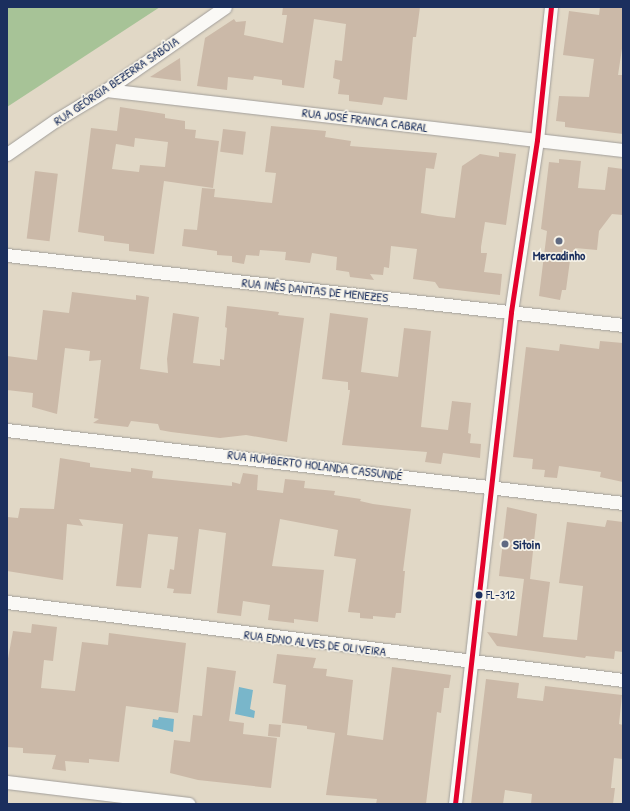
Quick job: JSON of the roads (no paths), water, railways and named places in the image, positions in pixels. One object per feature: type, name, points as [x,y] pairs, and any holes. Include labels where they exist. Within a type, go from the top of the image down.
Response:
[{"type":"street","name":"RUA GEÓRGIA BEZERRA SABÓIA","points":[[7,154],[56,120],[106,90],[225,7]]},
{"type":"street","points":[[455,804],[511,312],[537,140],[551,7]]},
{"type":"street","name":"RUA JOSÉ FRANCA CABRAL","points":[[106,90],[623,150]]},
{"type":"street","name":"RUA INÊS DANTAS DE MENEZES","points":[[7,255],[623,325]]},
{"type":"street","name":"RUA HUMBERTO HOLANDA CASSUNDÉ","points":[[7,430],[623,503]]},
{"type":"street","name":"RUA EDNO ALVES DE OLIVEIRA","points":[[7,602],[623,680]]},
{"type":"street","points":[[7,782],[189,804]]},
{"type":"water","points":[[239,687],[253,690],[250,709],[255,711],[254,718],[235,714]]},
{"type":"water","points":[[159,717],[174,719],[173,732],[152,727],[153,719],[158,720]]},
{"type":"place","name":"Mercadinho","points":[[559,241]]},
{"type":"place","name":"Sitoin","points":[[505,544]]},
{"type":"place","name":"FL-312","points":[[479,595]]}]
